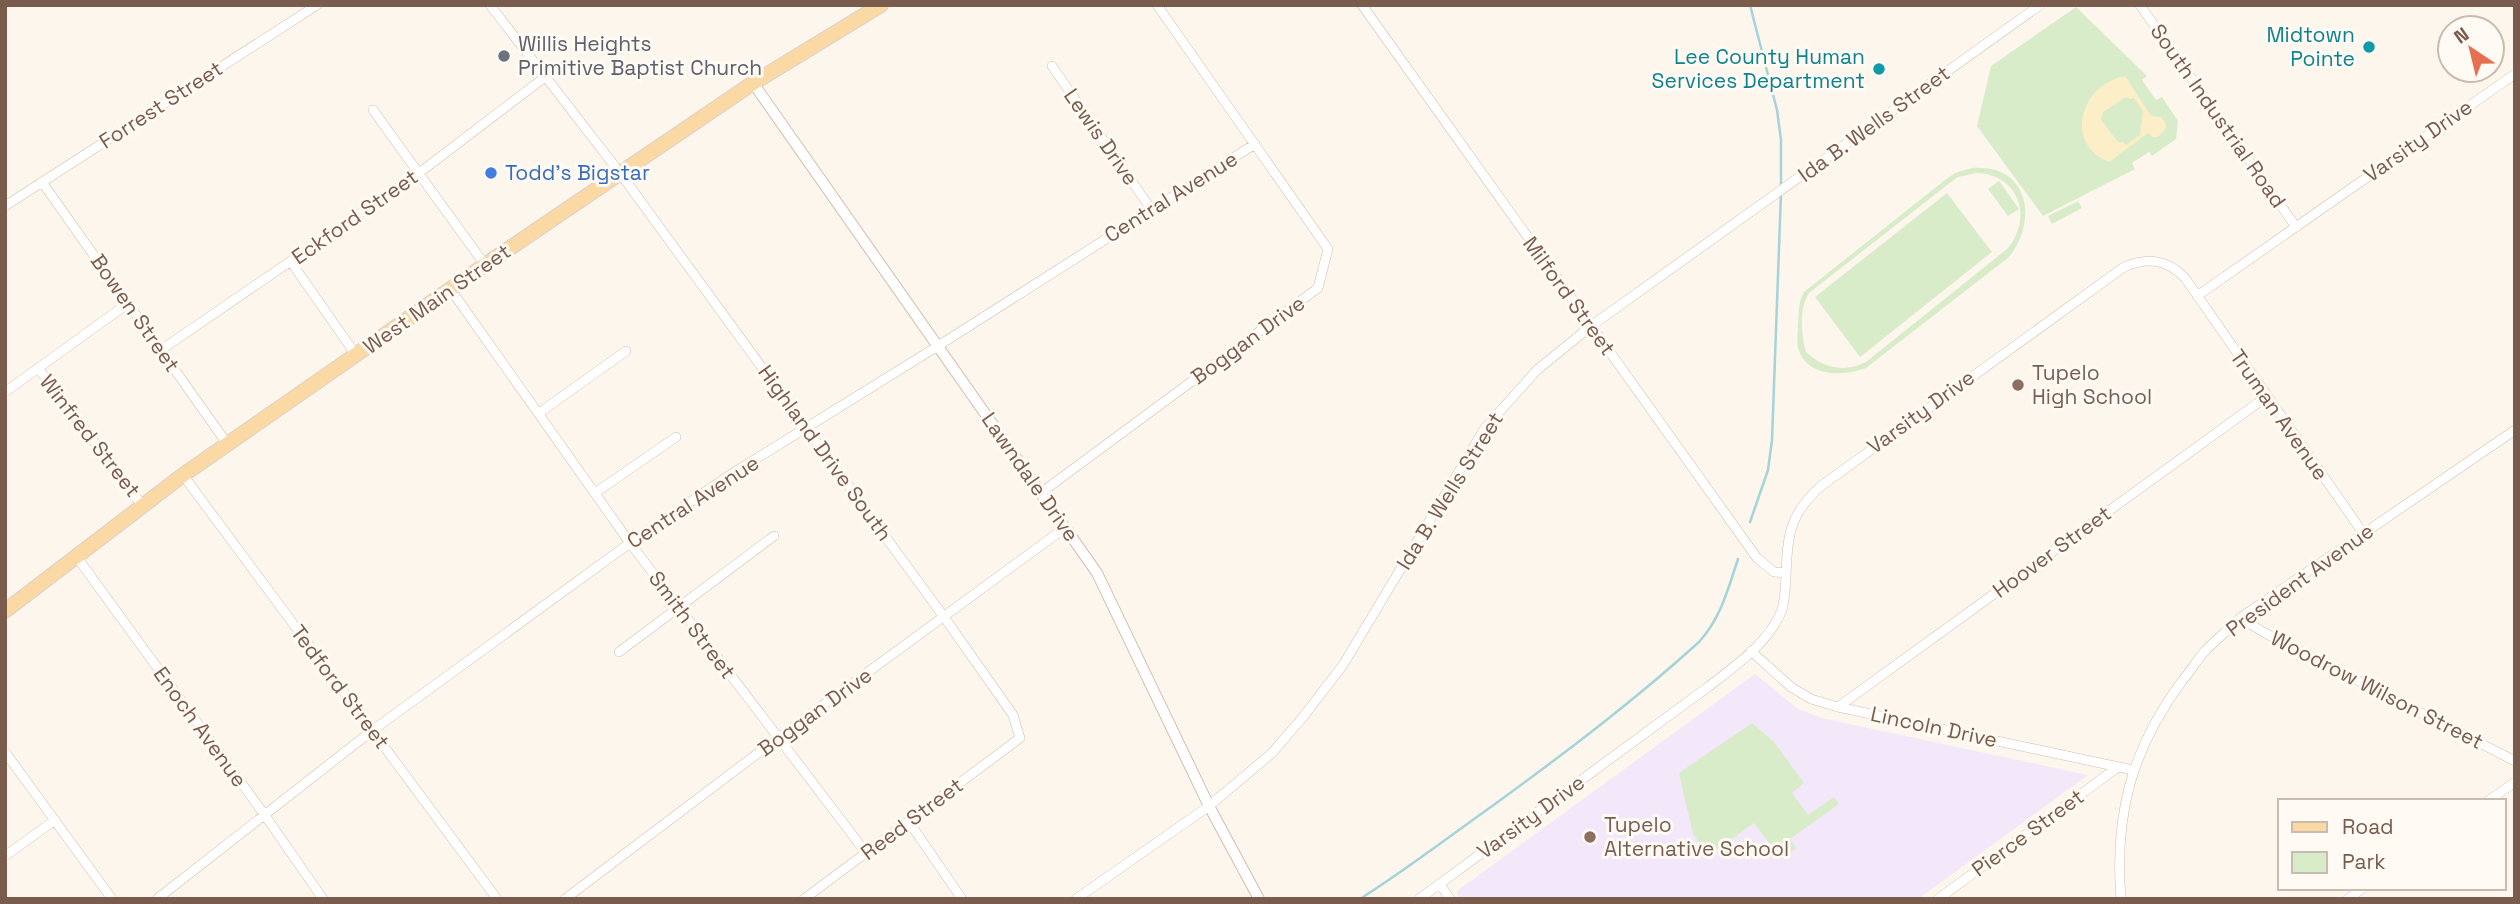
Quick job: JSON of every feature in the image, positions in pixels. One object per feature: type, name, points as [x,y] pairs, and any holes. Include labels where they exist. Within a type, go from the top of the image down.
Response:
[{"type":"main road","name":"West Main Street","points":[[6,610],[183,475],[485,265],[753,83],[881,5]]},
{"type":"street","name":"Forrest Street","points":[[5,206],[317,5]]},
{"type":"street","name":"Highland Drive South","points":[[490,5],[620,173],[944,617],[1013,715],[1020,738]]},
{"type":"street","points":[[1157,5],[1255,144]]},
{"type":"street","name":"Milford Street","points":[[1362,5],[1757,558],[1774,572],[1786,573]]},
{"type":"street","name":"Ida B. Wells Street","points":[[1076,899],[1209,806],[1272,753],[1343,665],[1485,428],[1537,370],[1591,326],[2040,5]]},
{"type":"street","name":"South Industrial Road","points":[[2140,5],[2296,227]]},
{"type":"street","name":"Lewis Drive","points":[[1052,66],[1151,209]]},
{"type":"street","name":"Varsity Drive","points":[[1419,899],[1708,687],[1751,651],[1773,625],[1782,609],[1788,537],[1793,520],[1801,506],[1821,486],[2124,267],[2150,260],[2165,263],[2176,269],[2197,296],[2515,74]]},
{"type":"street","name":"Eckford Street","points":[[161,350],[419,173],[545,77]]},
{"type":"street","name":"Lawndale Drive","points":[[753,83],[1097,573],[1209,806],[1259,899]]},
{"type":"street","points":[[373,110],[485,265]]},
{"type":"street","name":"Central Avenue","points":[[157,899],[373,730],[629,543],[730,475],[807,429],[1255,144]]},
{"type":"street","name":"Boggan Drive","points":[[1042,492],[1318,288],[1328,248],[1255,144]]},
{"type":"street","name":"Bowen Street","points":[[42,182],[228,445]]},
{"type":"street","points":[[291,262],[356,355]]},
{"type":"street","name":"Smith Street","points":[[451,290],[629,543],[867,854]]},
{"type":"street","name":"Truman Avenue","points":[[2197,296],[2363,533]]},
{"type":"street","points":[[5,392],[127,304]]},
{"type":"street","points":[[539,414],[626,351]]},
{"type":"street","name":"Winfred Street","points":[[38,368],[142,505]]},
{"type":"street","name":"Hoover Street","points":[[1838,707],[2266,397]]},
{"type":"street","name":"President Avenue","points":[[2121,899],[2119,875],[2123,815],[2133,770],[2162,709],[2204,653],[2240,618],[2515,430]]},
{"type":"street","points":[[595,493],[677,437]]},
{"type":"street","name":"Tedford Street","points":[[183,475],[497,899]]},
{"type":"street","name":"Boggan Drive","points":[[565,899],[778,738],[1066,527]]},
{"type":"street","points":[[619,652],[774,537]]},
{"type":"street","name":"Enoch Avenue","points":[[76,556],[323,899]]},
{"type":"street","name":"Woodrow Wilson Street","points":[[2240,618],[2515,761]]},
{"type":"street","name":"Lincoln Drive","points":[[1751,651],[1791,687],[1811,699],[2133,770]]},
{"type":"street","name":"Reed Street","points":[[804,899],[1020,738]]},
{"type":"street","points":[[5,752],[112,899]]},
{"type":"street","name":"Pierce Street","points":[[1938,899],[2118,767]]},
{"type":"street","points":[[2491,799],[2515,782]]},
{"type":"street","points":[[5,856],[55,820]]},
{"type":"street","points":[[909,822],[962,899]]},
{"type":"street","points":[[1440,884],[1450,899]]},
{"type":"shaded area","points":[[1755,674],[1798,709],[1822,718],[2088,775],[1918,899],[1459,899],[1457,891]]},
{"type":"green space","points":[[2076,7],[2147,76],[2142,80],[2156,100],[2162,97],[2178,121],[2176,139],[2152,156],[2149,152],[2132,163],[2135,169],[2043,216],[1977,126],[1991,66]]},
{"type":"green space","points":[[1972,168],[1991,169],[2006,174],[2016,184],[2023,196],[2024,226],[2009,257],[1866,368],[1848,373],[1828,373],[1811,366],[1804,360],[1798,345],[1799,308],[1804,292],[1955,173]],"holes":[[[1976,173],[1991,175],[2012,189],[2018,200],[2020,224],[2007,249],[1866,362],[1850,367],[1834,367],[1819,362],[1806,352],[1802,322],[1809,293],[1958,177]]]},
{"type":"green space","points":[[1999,181],[2019,209],[2008,216],[1988,189]]},
{"type":"green space","points":[[1947,193],[1992,252],[1860,357],[1815,297]]},
{"type":"green space","points":[[2078,201],[2082,208],[2052,224],[2048,216]]},
{"type":"green space","points":[[1752,723],[1774,742],[1804,783],[1792,793],[1808,815],[1834,797],[1839,804],[1790,839],[1796,848],[1781,859],[1754,823],[1708,856],[1693,834],[1679,773]]},
{"type":"sand","points":[[2125,76],[2151,116],[2161,117],[2166,128],[2158,137],[2148,133],[2109,162],[2095,153],[2086,142],[2082,129],[2088,102],[2097,90],[2110,81]],"holes":[[[2126,97],[2134,98],[2143,111],[2140,135],[2126,145],[2118,142],[2101,120],[2103,112]]]},
{"type":"waterway","points":[[1750,5],[1777,110],[1781,140],[1781,187]]},
{"type":"waterway","points":[[1750,522],[1768,470],[1772,440],[1781,193]]},
{"type":"waterway","points":[[1360,899],[1428,853],[1573,746],[1699,642],[1718,613],[1738,559]]},
{"type":"place","name":"Midtown Pointe","points":[[2369,47]]},
{"type":"place","name":"Willis Heights Primitive Baptist Church","points":[[504,56]]},
{"type":"place","name":"Lee County Human Services Department","points":[[1879,69]]},
{"type":"place","name":"Todd's Bigstar","points":[[491,173]]},
{"type":"place","name":"Tupelo High School","points":[[2018,385]]},
{"type":"place","name":"Tupelo Alternative School","points":[[1590,837]]}]
